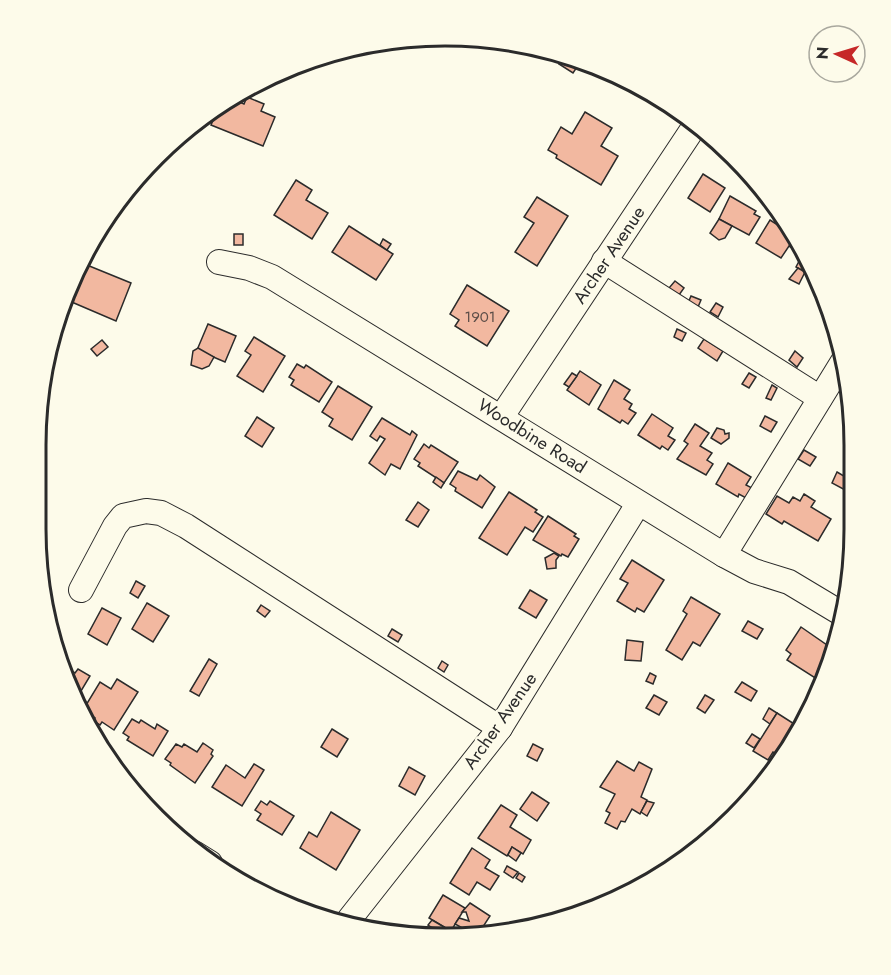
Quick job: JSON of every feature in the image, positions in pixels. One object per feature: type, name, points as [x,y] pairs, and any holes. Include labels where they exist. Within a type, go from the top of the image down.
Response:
[{"type":"street","name":"Archer Avenue","points":[[502,416],[691,131]]},
{"type":"street","points":[[604,261],[820,398]]},
{"type":"street","name":"Woodbine Road","points":[[219,262],[249,268],[272,277],[502,416],[638,504],[724,555],[754,571],[789,582],[836,610]]},
{"type":"street","points":[[724,555],[837,370]]},
{"type":"street","name":"Archer Avenue","points":[[351,917],[500,728],[638,504]]},
{"type":"street","points":[[81,590],[115,526],[123,516],[146,511],[161,513],[196,532],[500,728]]},
{"type":"building","points":[[559,63],[576,69],[573,73]]},
{"type":"building","points":[[250,98],[264,104],[261,111],[275,117],[263,146],[211,125],[224,114],[241,103],[244,104]]},
{"type":"building","points":[[585,112],[612,128],[601,146],[618,156],[601,185],[556,158],[557,155],[548,150],[561,127],[572,134]]},
{"type":"building","points":[[703,174],[725,188],[710,212],[688,198]]},
{"type":"building","points":[[296,180],[312,190],[306,200],[328,213],[312,239],[274,215]]},
{"type":"building","points":[[730,196],[756,211],[754,214],[760,217],[749,235],[719,219]]},
{"type":"building","points":[[537,197],[568,216],[537,266],[515,252],[534,223],[524,217]]},
{"type":"building","points":[[719,219],[732,226],[725,238],[719,240],[710,233]]},
{"type":"building","points":[[770,220],[778,225],[792,248],[789,246],[781,258],[756,243]]},
{"type":"building","points":[[349,226],[393,254],[376,280],[332,252]]},
{"type":"building","points":[[234,234],[243,234],[243,245],[234,245]]},
{"type":"building","points":[[383,239],[391,244],[387,250],[380,245]]},
{"type":"building","points":[[799,261],[804,272],[796,267]]},
{"type":"building","points":[[90,266],[131,283],[116,321],[73,303]]},
{"type":"building","points":[[798,268],[805,273],[799,284],[789,279]]},
{"type":"building","points":[[675,281],[684,288],[679,295],[669,288]]},
{"type":"building","points":[[467,285],[509,311],[487,346],[455,326],[459,320],[450,314]]},
{"type":"building","points":[[691,296],[701,300],[698,307],[688,303]]},
{"type":"building","points":[[716,303],[723,307],[718,317],[710,312]]},
{"type":"building","points":[[208,324],[236,336],[225,362],[197,350]]},
{"type":"building","points":[[677,329],[686,333],[682,341],[674,337]]},
{"type":"building","points":[[254,337],[285,356],[263,392],[237,376],[251,355],[245,351]]},
{"type":"building","points":[[704,339],[723,351],[717,361],[698,348]]},
{"type":"building","points":[[102,340],[108,347],[97,356],[91,349]]},
{"type":"building","points":[[198,348],[214,357],[209,366],[202,369],[191,365],[193,351]]},
{"type":"building","points":[[795,351],[803,358],[797,367],[789,360]]},
{"type":"building","points":[[297,364],[304,368],[306,365],[332,382],[319,402],[291,385],[294,380],[289,377]]},
{"type":"building","points":[[580,371],[601,385],[589,405],[567,390]]},
{"type":"building","points":[[572,373],[577,376],[569,387],[564,384]]},
{"type":"building","points":[[749,373],[756,377],[749,388],[742,384]]},
{"type":"building","points":[[614,380],[630,390],[624,399],[632,404],[629,409],[636,413],[628,424],[622,420],[620,423],[598,409]]},
{"type":"building","points":[[772,385],[777,388],[771,400],[766,398]]},
{"type":"building","points":[[338,386],[372,407],[352,440],[329,426],[333,419],[322,412]]},
{"type":"building","points":[[652,414],[673,428],[668,436],[675,440],[668,450],[662,446],[660,449],[638,435]]},
{"type":"building","points":[[765,416],[777,422],[771,432],[760,426]]},
{"type":"building","points":[[257,417],[274,428],[262,447],[245,436]]},
{"type":"building","points":[[382,418],[410,435],[412,431],[417,435],[400,469],[391,464],[385,475],[369,463],[385,439],[380,436],[377,441],[370,436]]},
{"type":"building","points":[[695,424],[709,433],[700,446],[712,453],[707,460],[713,464],[706,475],[677,459],[688,444],[684,441]]},
{"type":"building","points":[[717,428],[724,430],[725,434],[729,433],[729,438],[721,444],[711,438]]},
{"type":"building","points":[[424,444],[429,448],[431,445],[458,462],[444,483],[418,466],[420,463],[414,459]]},
{"type":"building","points":[[804,450],[816,457],[810,466],[798,459]]},
{"type":"building","points":[[728,463],[751,477],[746,485],[752,488],[746,498],[739,494],[738,497],[716,484]]},
{"type":"building","points":[[458,471],[477,480],[480,475],[495,487],[482,508],[455,491],[456,488],[450,484]]},
{"type":"building","points":[[837,472],[844,476],[844,489],[832,483]]},
{"type":"building","points":[[436,477],[444,483],[441,488],[433,482]]},
{"type":"building","points":[[509,492],[537,510],[535,512],[543,517],[533,532],[525,527],[507,555],[479,538]]},
{"type":"building","points":[[804,494],[815,501],[811,507],[831,519],[818,541],[784,521],[782,524],[766,514],[777,496],[789,503],[793,497],[800,501]]},
{"type":"building","points":[[418,502],[429,510],[418,527],[406,520]]},
{"type":"building","points":[[548,516],[576,534],[574,536],[579,539],[568,557],[562,554],[561,556],[533,540]]},
{"type":"building","points":[[554,553],[559,556],[556,560],[556,568],[547,569],[545,558]]},
{"type":"building","points":[[632,560],[664,580],[644,612],[637,608],[635,612],[617,601],[628,583],[620,579]]},
{"type":"building","points":[[136,581],[145,586],[138,598],[130,593]]},
{"type":"building","points":[[530,590],[547,600],[536,618],[519,608]]},
{"type":"building","points":[[691,597],[720,614],[700,646],[693,642],[682,660],[666,650],[687,614],[683,611]]},
{"type":"building","points":[[147,603],[169,616],[153,642],[132,629]]},
{"type":"building","points":[[261,605],[270,611],[265,617],[257,611]]},
{"type":"building","points":[[102,608],[121,618],[107,645],[88,634]]},
{"type":"building","points":[[748,621],[763,629],[757,639],[742,631]]},
{"type":"building","points":[[801,627],[827,645],[815,678],[787,660],[791,654],[786,650]]},
{"type":"building","points":[[392,629],[402,635],[398,642],[388,636]]},
{"type":"building","points":[[627,640],[643,642],[641,661],[625,660]]},
{"type":"building","points":[[209,659],[217,664],[199,696],[190,691]]},
{"type":"building","points":[[442,661],[448,665],[444,672],[438,668]]},
{"type":"building","points":[[78,669],[90,676],[81,691],[73,672],[75,673]]},
{"type":"building","points":[[650,673],[656,676],[653,684],[646,681]]},
{"type":"building","points":[[117,679],[138,692],[114,730],[102,722],[100,725],[97,723],[87,704],[100,682],[111,689]]},
{"type":"building","points":[[742,682],[757,691],[751,701],[735,692]]},
{"type":"building","points":[[654,695],[667,702],[659,715],[646,708]]},
{"type":"building","points":[[705,695],[714,700],[705,713],[697,708]]},
{"type":"building","points":[[769,708],[777,713],[770,724],[763,719]]},
{"type":"building","points":[[777,713],[794,724],[777,751],[775,753],[773,752],[768,760],[753,751]]},
{"type":"building","points":[[132,719],[139,723],[141,720],[155,729],[157,724],[168,731],[153,756],[127,740],[129,737],[123,733]]},
{"type":"building","points":[[332,729],[348,739],[337,757],[321,747]]},
{"type":"building","points":[[752,734],[760,739],[754,748],[746,743]]},
{"type":"building","points":[[203,743],[213,750],[211,754],[213,756],[195,783],[165,759],[176,744],[182,747],[184,744],[197,752]]},
{"type":"building","points":[[533,744],[543,749],[537,761],[527,756]]},
{"type":"building","points":[[617,761],[634,771],[639,762],[652,769],[641,797],[647,800],[640,814],[632,809],[625,822],[621,821],[617,829],[605,823],[610,813],[606,811],[615,794],[600,787]]},
{"type":"building","points":[[254,764],[264,770],[242,806],[212,787],[226,765],[245,778]]},
{"type":"building","points":[[409,767],[425,776],[415,795],[399,786]]},
{"type":"building","points":[[532,792],[549,803],[537,821],[520,809]]},
{"type":"building","points":[[261,801],[267,805],[270,801],[294,816],[282,835],[257,820],[261,814],[255,810]]},
{"type":"building","points":[[647,801],[654,803],[647,816],[641,812]]},
{"type":"building","points":[[501,805],[517,815],[510,827],[531,840],[523,854],[512,847],[507,856],[478,838]]},
{"type":"building","points":[[331,812],[360,830],[336,870],[300,848],[309,832],[317,837]]},
{"type":"building","points":[[512,847],[521,853],[516,861],[508,855]]},
{"type":"building","points":[[472,848],[490,860],[485,868],[499,876],[490,890],[477,882],[469,895],[450,883]]},
{"type":"building","points":[[507,866],[518,872],[513,878],[504,872]]},
{"type":"building","points":[[519,873],[525,877],[522,882],[516,878]]},
{"type":"building","points":[[443,895],[465,908],[453,928],[446,928],[429,918]]},
{"type":"building","points":[[470,903],[490,916],[483,927],[462,928],[455,924],[459,918],[469,921],[466,912],[462,912]]},
{"type":"building","points":[[432,920],[444,927],[432,928],[428,925]]}]
